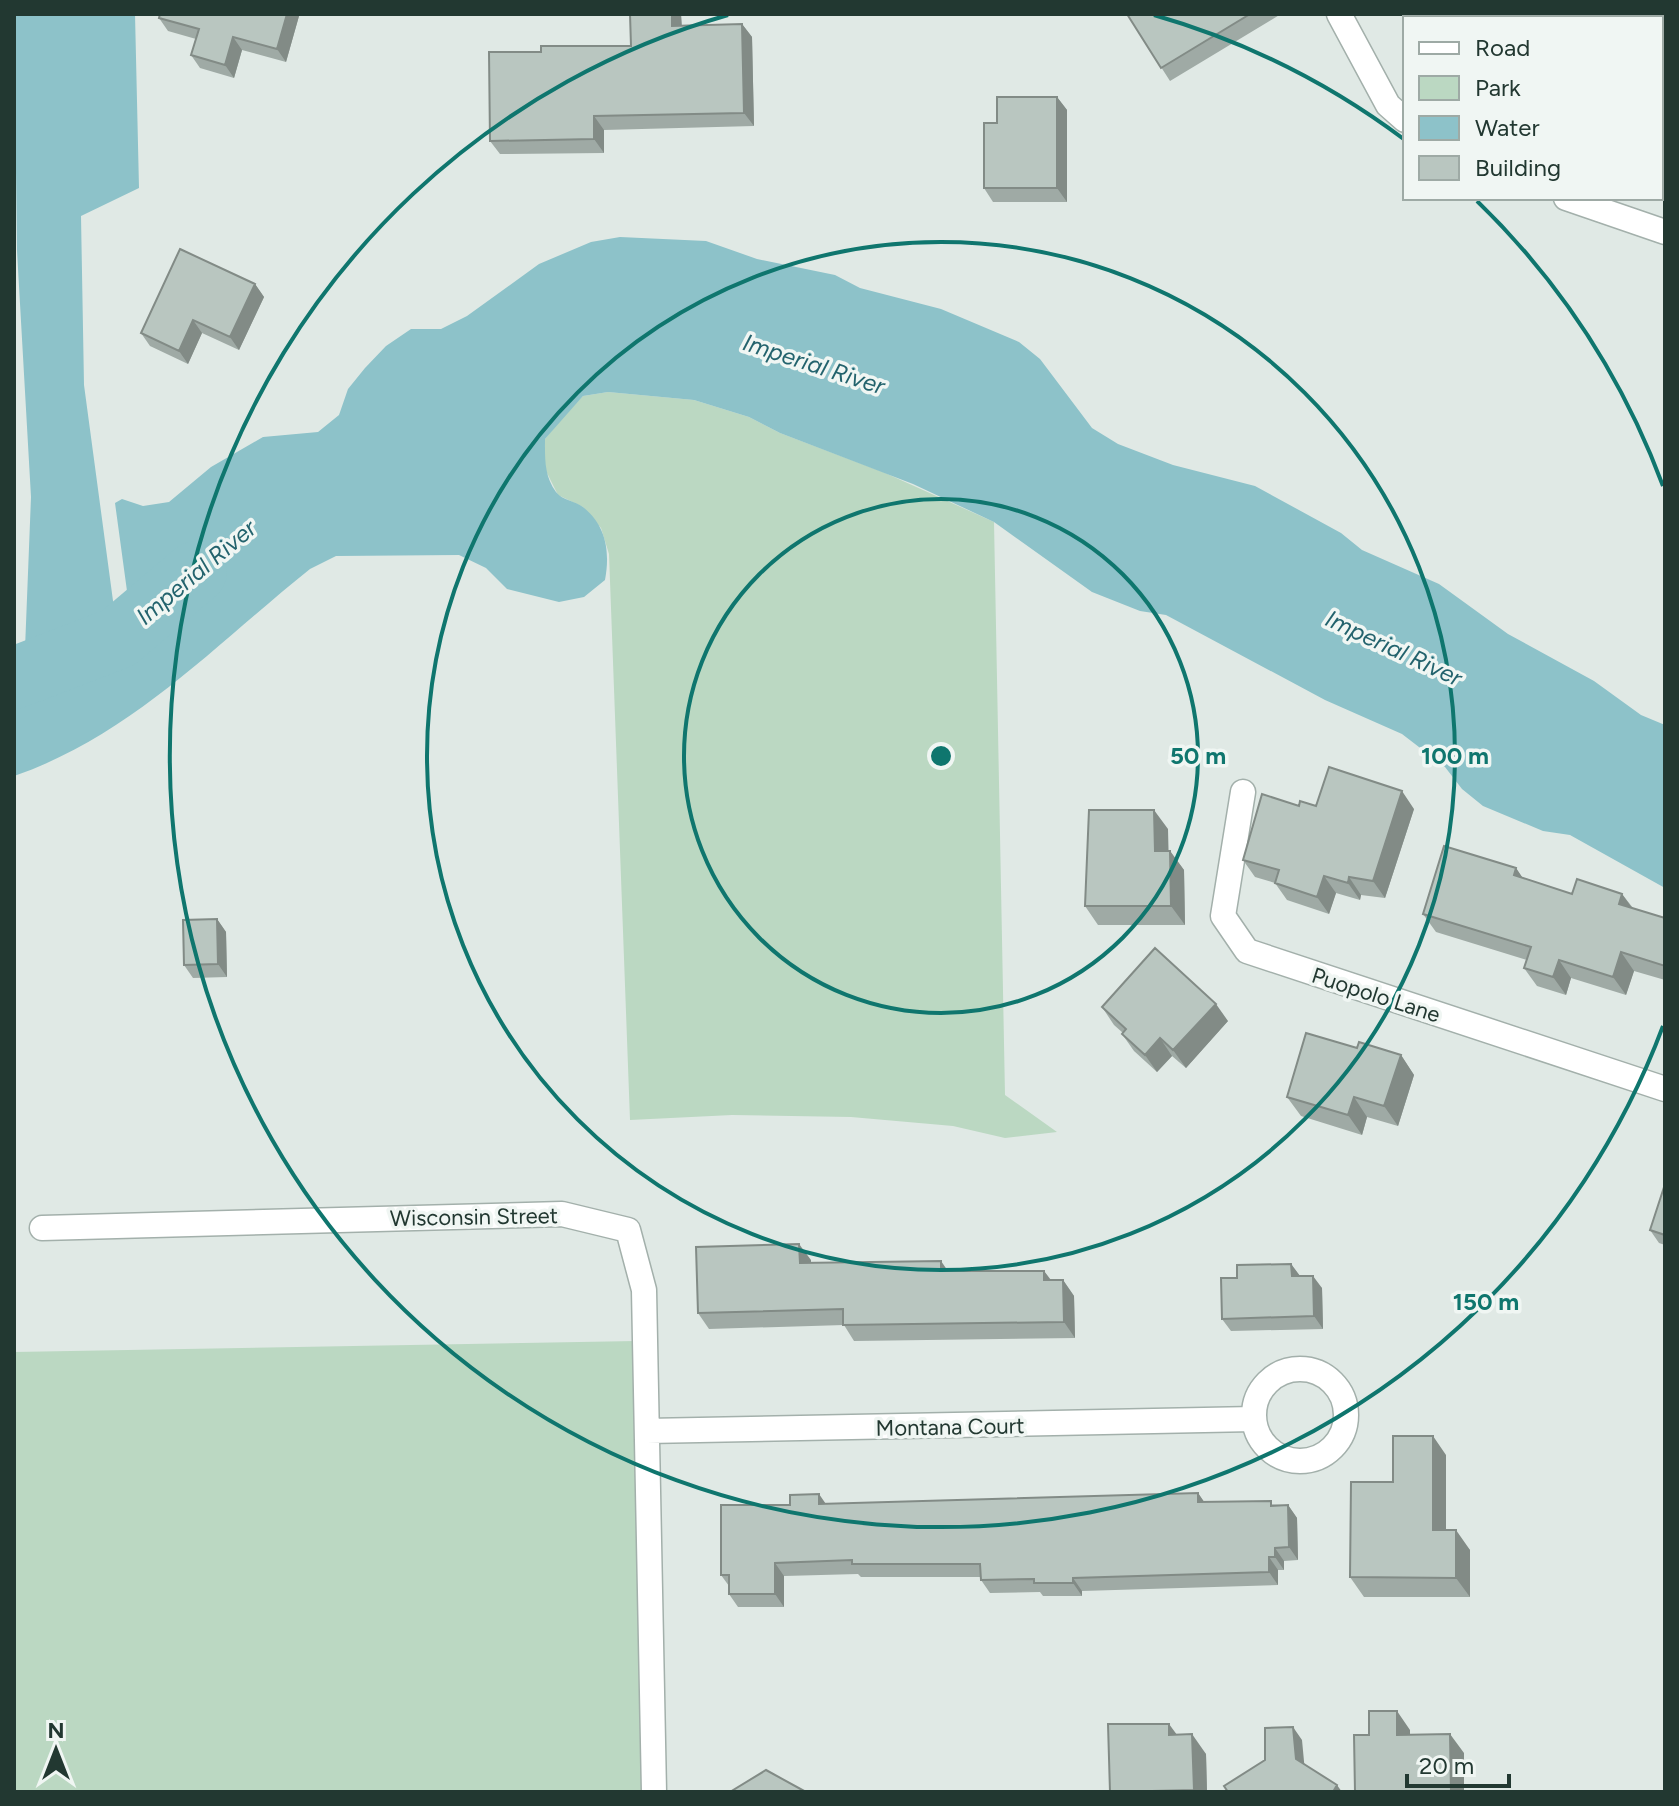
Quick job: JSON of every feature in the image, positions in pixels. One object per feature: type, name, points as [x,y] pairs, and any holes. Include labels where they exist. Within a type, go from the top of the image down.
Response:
[{"type":"street","points":[[1339,14],[1388,105],[1403,118]]},
{"type":"street","points":[[1572,200],[1665,232]]},
{"type":"street","name":"Puopolo Lane","points":[[1243,792],[1223,916],[1247,951],[1665,1089]]},
{"type":"street","name":"Wisconsin Street","points":[[42,1228],[562,1214],[628,1230],[644,1290],[654,1792]]},
{"type":"street","name":"Montana Court","points":[[647,1431],[1254,1419]]},
{"type":"green space","points":[[608,392],[694,400],[749,417],[780,433],[883,472],[994,522],[1005,1095],[1057,1132],[1005,1138],[953,1126],[851,1117],[732,1115],[630,1120],[609,554],[601,528],[583,507],[558,495],[545,469],[545,439],[562,418],[583,396]]},
{"type":"green space","points":[[636,1341],[646,1792],[14,1792],[14,1352]]},
{"type":"water","points":[[14,14],[135,14],[139,188],[81,216],[84,385],[118,638],[24,674],[31,497],[17,251]]},
{"type":"water","points":[[1665,14],[1665,145],[1663,16],[1430,16]]},
{"type":"water","points":[[620,237],[706,241],[757,259],[835,275],[860,288],[941,309],[1019,342],[1040,359],[1092,428],[1118,444],[1173,465],[1255,486],[1341,533],[1362,550],[1439,584],[1508,634],[1594,681],[1641,715],[1665,725],[1665,888],[1570,835],[1543,831],[1483,806],[1462,789],[1445,767],[1402,734],[1325,700],[1166,615],[1140,611],[1092,592],[994,522],[913,484],[780,433],[749,417],[694,400],[608,392],[583,396],[545,439],[546,467],[552,486],[559,495],[591,514],[605,540],[605,580],[584,597],[559,602],[507,589],[486,568],[459,555],[336,556],[310,569],[171,686],[134,713],[56,759],[14,776],[14,687],[30,690],[123,654],[131,646],[133,635],[115,503],[122,499],[143,506],[169,502],[211,467],[263,437],[318,432],[339,415],[348,389],[365,368],[386,346],[411,329],[441,329],[467,316],[539,264],[591,242]]},
{"type":"building","points":[[160,14],[287,14],[277,49],[233,37],[225,65],[191,55],[199,29],[159,18]]},
{"type":"building","points":[[630,14],[672,14],[672,26],[742,24],[744,113],[594,116],[594,139],[490,141],[489,52],[541,52],[541,46],[631,46]]},
{"type":"building","points":[[1127,14],[1250,14],[1161,68]]},
{"type":"building","points":[[997,97],[1057,97],[1057,188],[984,188],[984,123],[997,123]]},
{"type":"building","points":[[180,249],[255,284],[230,337],[193,320],[179,351],[141,333]]},
{"type":"building","points":[[1329,767],[1402,791],[1373,881],[1349,877],[1348,883],[1324,876],[1317,897],[1275,883],[1279,870],[1243,860],[1262,794],[1299,806],[1300,801],[1316,806]]},
{"type":"building","points":[[1089,810],[1154,810],[1155,851],[1170,851],[1171,906],[1085,906]]},
{"type":"building","points":[[1444,846],[1516,868],[1514,875],[1572,894],[1577,879],[1622,894],[1619,904],[1665,918],[1665,966],[1621,952],[1613,977],[1559,960],[1553,977],[1524,968],[1531,947],[1423,914]]},
{"type":"building","points":[[217,919],[218,964],[184,965],[183,920]]},
{"type":"building","points":[[1155,948],[1216,1004],[1173,1050],[1160,1038],[1145,1055],[1122,1034],[1126,1029],[1102,1007]]},
{"type":"building","points":[[1306,1033],[1357,1048],[1359,1042],[1401,1055],[1384,1106],[1354,1097],[1348,1115],[1287,1097]]},
{"type":"building","points":[[1665,1184],[1665,1235],[1650,1230]]},
{"type":"building","points":[[799,1244],[800,1263],[941,1261],[941,1271],[1044,1271],[1044,1280],[1063,1280],[1064,1322],[843,1325],[843,1309],[698,1313],[696,1247]]},
{"type":"building","points":[[1291,1264],[1292,1276],[1313,1276],[1314,1316],[1222,1319],[1221,1278],[1237,1278],[1237,1265]]},
{"type":"building","points":[[1393,1436],[1433,1436],[1433,1530],[1456,1530],[1456,1578],[1350,1577],[1351,1482],[1393,1482]]},
{"type":"building","points":[[1198,1493],[1198,1502],[1271,1501],[1271,1506],[1288,1505],[1289,1547],[1275,1548],[1275,1557],[1269,1557],[1269,1572],[1073,1578],[1073,1583],[1034,1583],[1034,1579],[981,1580],[980,1564],[852,1564],[852,1560],[775,1563],[775,1594],[729,1594],[729,1575],[721,1575],[721,1505],[790,1505],[790,1495],[819,1494],[819,1504]]},
{"type":"building","points":[[1369,1711],[1397,1711],[1397,1735],[1450,1734],[1451,1792],[1355,1792],[1354,1735],[1369,1735]]},
{"type":"building","points":[[1108,1724],[1169,1724],[1169,1735],[1192,1734],[1194,1790],[1110,1792]]},
{"type":"building","points":[[1293,1727],[1296,1759],[1337,1785],[1333,1792],[1228,1792],[1224,1786],[1265,1760],[1265,1728]]},
{"type":"building","points":[[766,1770],[806,1792],[730,1792]]},
{"type":"waterway","name":"Imperial River","points":[[14,678],[118,638],[196,572]]}]
